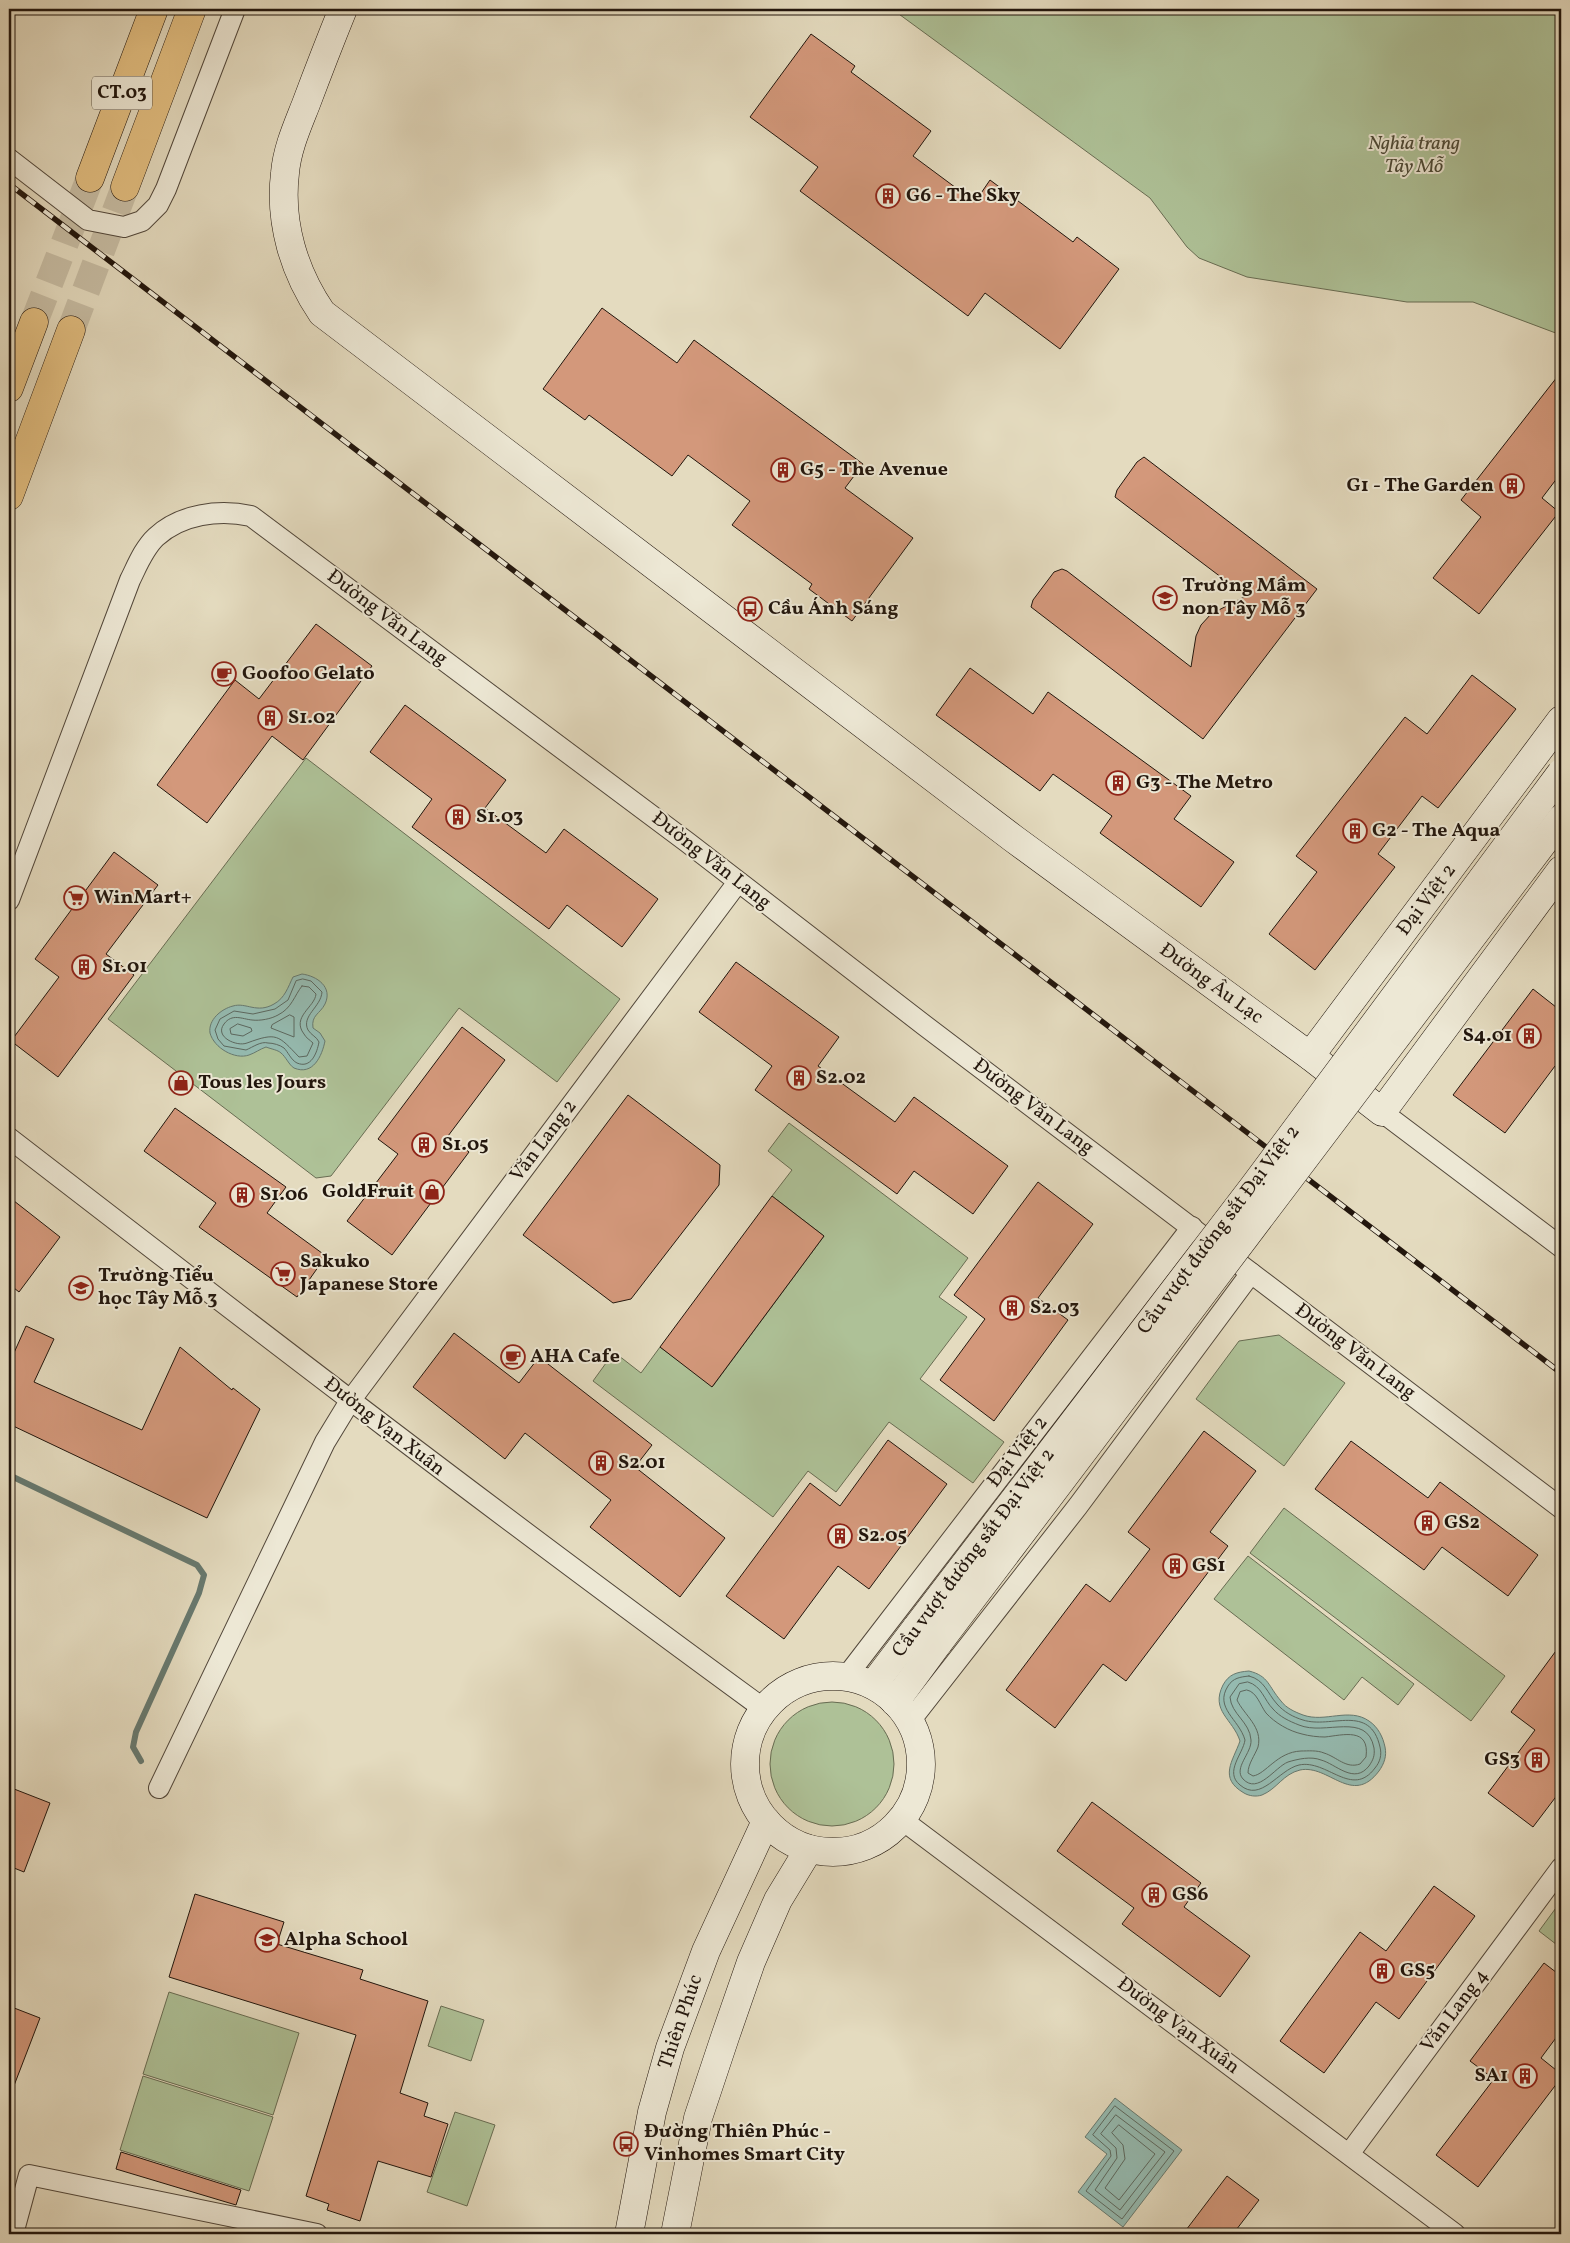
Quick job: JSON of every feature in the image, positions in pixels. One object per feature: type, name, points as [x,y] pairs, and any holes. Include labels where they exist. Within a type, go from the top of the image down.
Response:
[{"type":"main road","name":"CT.03","points":[[90,178],[154,9]]},
{"type":"main road","points":[[125,187],[192,9]]},
{"type":"main road","points":[[9,388],[34,322]]},
{"type":"main road","points":[[9,496],[71,330]]},
{"type":"street","points":[[9,159],[88,220],[124,227],[142,221],[158,205],[166,189],[235,9]]},
{"type":"street","name":"Đường Âu Lạc","points":[[343,9],[291,142],[285,173],[284,203],[288,235],[296,263],[307,290],[322,313],[1022,845],[1310,1056],[1561,1247]]},
{"type":"street","name":"Đường Văn Lang","points":[[9,900],[67,742],[130,580],[141,557],[155,538],[170,527],[189,518],[222,512],[241,514],[259,520],[338,582],[738,882],[1561,1508]]},
{"type":"street","name":"Đại Việt 2","points":[[1310,1056],[1561,720]]},
{"type":"street","name":"Cầu vượt đường sắt Đại Việt 2","points":[[873,1685],[1254,1186],[1561,772]]},
{"type":"street","name":"Cầu vượt đường sắt Đại Việt 2","points":[[902,1711],[939,1642],[1561,819]]},
{"type":"street","points":[[1382,1112],[1561,870]]},
{"type":"street","name":"Văn Lang 2","points":[[160,1788],[325,1442],[350,1401],[738,882]]},
{"type":"street","name":"Đường Vạn Xuân","points":[[9,1138],[558,1559],[764,1709]]},
{"type":"street","name":"Đại Việt 2","points":[[846,1677],[1192,1227]]},
{"type":"street","points":[[902,1711],[1078,1506],[1251,1273]]},
{"type":"street","points":[[823,1676],[846,1677],[873,1685],[902,1711],[918,1745],[920,1771],[917,1788],[911,1804],[902,1819],[875,1841],[860,1848],[826,1852],[808,1849],[785,1838],[766,1821],[756,1807],[749,1791],[746,1774],[749,1740],[764,1709],[790,1687],[806,1680],[823,1676]]},
{"type":"street","name":"Đường Vạn Xuân","points":[[902,1819],[1455,2234]]},
{"type":"street","name":"Thiên Phúc","points":[[629,2234],[652,2112],[670,2048],[710,1942],[766,1821]]},
{"type":"street","points":[[675,2234],[698,2118],[725,2037],[751,1962],[778,1900],[808,1849]]},
{"type":"street","name":"Văn Lang 4","points":[[1349,2154],[1561,1868]]},
{"type":"street","points":[[13,2234],[28,2175],[318,2234]]},
{"type":"green space","name":"Nghĩa trang Tây Mỗ","points":[[892,9],[1561,9],[1561,335],[1473,302],[1407,302],[1247,277],[1199,258],[1187,247],[1150,198]]},
{"type":"green space","points":[[306,758],[620,999],[557,1082],[459,1008],[331,1176],[316,1178],[108,1019]]},
{"type":"green space","points":[[789,1123],[968,1258],[939,1297],[967,1317],[920,1379],[1004,1442],[973,1483],[889,1422],[836,1492],[808,1471],[773,1517],[593,1381],[614,1352],[641,1373],[660,1347],[713,1386],[824,1236],[772,1196],[792,1170],[768,1151]]},
{"type":"green space","points":[[1279,1335],[1345,1383],[1284,1466],[1196,1399],[1239,1341]]},
{"type":"green space","points":[[1284,1508],[1505,1676],[1471,1721],[1250,1553]]},
{"type":"green space","points":[[1248,1556],[1414,1684],[1398,1705],[1362,1677],[1344,1700],[1214,1599]]},
{"type":"green space","points":[[832,1702],[856,1707],[867,1712],[876,1720],[884,1729],[889,1740],[894,1764],[889,1788],[884,1799],[876,1808],[867,1816],[856,1821],[832,1826],[808,1821],[797,1816],[788,1808],[780,1799],[775,1788],[770,1764],[775,1740],[780,1729],[788,1720],[797,1712],[808,1707]]},
{"type":"green space","points":[[1561,1901],[1561,1948],[1539,1931]]},
{"type":"green space","points":[[169,1992],[299,2033],[273,2115],[143,2074]]},
{"type":"green space","points":[[441,2006],[484,2020],[471,2061],[428,2046]]},
{"type":"green space","points":[[143,2076],[273,2117],[249,2191],[120,2150]]},
{"type":"green space","points":[[455,2112],[495,2125],[467,2206],[427,2192]]},
{"type":"water","points":[[302,974],[318,980],[327,992],[325,1004],[313,1020],[313,1028],[320,1033],[325,1041],[322,1053],[316,1063],[311,1067],[301,1070],[294,1068],[280,1052],[266,1047],[243,1056],[226,1052],[220,1048],[212,1038],[210,1028],[213,1020],[220,1012],[228,1007],[238,1005],[257,1008],[268,1007],[278,1002],[284,995],[293,977]]},
{"type":"water","points":[[1249,1671],[1256,1673],[1268,1682],[1283,1703],[1297,1713],[1311,1717],[1353,1715],[1372,1723],[1381,1736],[1386,1750],[1385,1760],[1379,1771],[1369,1781],[1359,1785],[1340,1782],[1311,1770],[1300,1770],[1284,1778],[1272,1789],[1260,1796],[1248,1795],[1236,1787],[1229,1775],[1231,1762],[1240,1741],[1219,1702],[1225,1681],[1237,1673]]},
{"type":"water","points":[[1115,2098],[1182,2150],[1123,2227],[1078,2192],[1107,2154],[1085,2137]]},
{"type":"building","name":"G6 - The Sky","points":[[811,34],[855,66],[851,72],[931,131],[913,156],[975,202],[990,180],[1073,242],[1077,237],[1119,269],[1060,349],[985,293],[968,316],[800,191],[818,167],[750,117]]},
{"type":"building","name":"G5 - The Avenue","points":[[602,308],[677,363],[694,340],[863,464],[845,488],[913,538],[852,621],[809,589],[812,584],[732,525],[750,501],[688,455],[672,476],[589,415],[585,420],[543,389]]},
{"type":"building","name":"G1 - The Garden","points":[[1561,372],[1561,473],[1542,498],[1559,512],[1479,614],[1433,578],[1481,517],[1461,500]]},
{"type":"building","points":[[1144,457],[1317,589],[1203,739],[1031,607],[1033,600],[1054,572],[1062,569],[1191,667],[1196,636],[1201,625],[1211,614],[1246,596],[1115,497],[1117,490],[1137,462]]},
{"type":"building","name":"S1.02","points":[[316,624],[372,666],[303,760],[272,736],[207,823],[157,785],[235,680],[259,699]]},
{"type":"building","name":"G3 - The Metro","points":[[970,668],[1033,714],[1048,692],[1191,796],[1174,819],[1234,862],[1201,907],[1100,833],[1112,816],[1053,774],[1040,791],[936,715]]},
{"type":"building","name":"G2 - The Aqua","points":[[1472,675],[1516,709],[1438,808],[1422,796],[1378,854],[1395,867],[1315,970],[1269,934],[1317,872],[1296,856],[1405,717],[1427,734]]},
{"type":"building","name":"S1.03","points":[[405,705],[506,780],[485,808],[546,853],[564,829],[658,899],[622,947],[567,905],[549,929],[412,827],[432,799],[370,752]]},
{"type":"building","name":"S1.01","points":[[114,852],[158,885],[106,954],[134,975],[58,1077],[11,1041],[59,977],[35,959]]},
{"type":"building","name":"S2.02","points":[[736,962],[839,1037],[818,1066],[895,1122],[914,1097],[1008,1166],[973,1214],[914,1171],[897,1194],[755,1090],[772,1066],[699,1012]]},
{"type":"building","name":"S4.01","points":[[1533,989],[1561,1011],[1561,1071],[1555,1066],[1505,1133],[1453,1095]]},
{"type":"building","name":"S1.05","points":[[462,1027],[505,1060],[448,1136],[469,1152],[392,1255],[347,1221],[398,1154],[378,1139]]},
{"type":"building","points":[[628,1095],[720,1165],[719,1185],[631,1299],[613,1303],[523,1235]]},
{"type":"building","name":"S1.06","points":[[175,1108],[286,1187],[267,1213],[326,1256],[297,1297],[199,1227],[216,1203],[144,1151]]},
{"type":"building","name":"S2.03","points":[[1038,1182],[1093,1224],[1038,1298],[1068,1320],[994,1421],[940,1380],[985,1319],[954,1295]]},
{"type":"building","points":[[772,1196],[824,1236],[712,1387],[660,1347]]},
{"type":"building","points":[[9,1197],[60,1237],[19,1292],[9,1284]]},
{"type":"building","points":[[26,1326],[54,1339],[34,1382],[142,1430],[180,1347],[232,1390],[233,1388],[260,1409],[207,1518],[9,1424],[9,1364]]},
{"type":"building","name":"S2.01","points":[[454,1333],[519,1383],[539,1357],[652,1445],[635,1467],[725,1538],[680,1597],[590,1527],[611,1500],[525,1433],[505,1459],[413,1387]]},
{"type":"building","name":"GS1","points":[[1204,1431],[1256,1471],[1210,1532],[1228,1546],[1126,1681],[1103,1664],[1055,1728],[1006,1690],[1086,1584],[1110,1602],[1150,1549],[1128,1532]]},
{"type":"building","name":"S2.05","points":[[888,1440],[947,1484],[869,1589],[838,1566],[784,1639],[726,1596],[810,1483],[840,1506]]},
{"type":"building","name":"GS2","points":[[1351,1441],[1428,1498],[1440,1482],[1538,1555],[1508,1596],[1442,1547],[1424,1570],[1315,1489]]},
{"type":"building","name":"GS3","points":[[1561,1644],[1561,1790],[1533,1827],[1488,1793],[1535,1730],[1511,1712]]},
{"type":"building","points":[[9,1787],[50,1803],[24,1872],[9,1866]]},
{"type":"building","name":"GS6","points":[[1092,1802],[1201,1883],[1184,1907],[1250,1956],[1220,1997],[1122,1924],[1134,1908],[1057,1851]]},
{"type":"building","name":"GS5","points":[[1434,1886],[1475,1916],[1399,2019],[1376,2002],[1324,2073],[1280,2041],[1360,1932],[1386,1951]]},
{"type":"building","points":[[195,1894],[284,1922],[277,1944],[363,1970],[360,1979],[428,2001],[400,2093],[428,2103],[424,2116],[448,2124],[431,2177],[378,2161],[360,2221],[327,2210],[329,2204],[306,2196],[356,2035],[169,1977]]},
{"type":"building","name":"SA1","points":[[1544,1963],[1561,1976],[1561,2031],[1541,2058],[1561,2074],[1561,2078],[1478,2187],[1436,2155],[1494,2079],[1470,2061]]},
{"type":"building","points":[[9,2006],[40,2018],[10,2096],[9,2096]]},
{"type":"building","points":[[121,2152],[241,2190],[236,2205],[116,2169]]},
{"type":"building","points":[[1227,2176],[1259,2200],[1233,2234],[1183,2234]]},
{"type":"waterway","points":[[9,1475],[197,1565],[204,1575],[199,1593],[136,1732],[133,1747],[141,1761]]},
{"type":"tunnel","points":[[34,322],[90,178]]},
{"type":"tunnel","points":[[71,330],[125,187]]},
{"type":"railway","points":[[9,184],[1561,1373]]},
{"type":"place","name":"G6 - The Sky","points":[[888,196]]},
{"type":"place","name":"G5 - The Avenue","points":[[783,470]]},
{"type":"place","name":"G1 - The Garden","points":[[1512,486]]},
{"type":"place","name":"Trường Mầm non Tây Mỗ 3","points":[[1165,598]]},
{"type":"place","name":"Cầu Ánh Sáng","points":[[750,609]]},
{"type":"place","name":"Goofoo Gelato","points":[[224,674]]},
{"type":"place","name":"S1.02","points":[[270,718]]},
{"type":"place","name":"G3 - The Metro","points":[[1118,783]]},
{"type":"place","name":"S1.03","points":[[458,817]]},
{"type":"place","name":"G2 - The Aqua","points":[[1355,831]]},
{"type":"place","name":"WinMart+","points":[[76,898]]},
{"type":"place","name":"S1.01","points":[[84,967]]},
{"type":"place","name":"S4.01","points":[[1529,1036]]},
{"type":"place","name":"S2.02","points":[[799,1078]]},
{"type":"place","name":"Tous les Jours","points":[[181,1083]]},
{"type":"place","name":"S1.05","points":[[424,1145]]},
{"type":"place","name":"GoldFruit","points":[[432,1192]]},
{"type":"place","name":"S1.06","points":[[242,1195]]},
{"type":"place","name":"Sakuko Japanese Store","points":[[283,1274]]},
{"type":"place","name":"Trường Tiểu học Tây Mỗ 3","points":[[81,1288]]},
{"type":"place","name":"S2.03","points":[[1012,1308]]},
{"type":"place","name":"AHA Cafe","points":[[513,1357]]},
{"type":"place","name":"S2.01","points":[[601,1463]]},
{"type":"place","name":"GS2","points":[[1427,1523]]},
{"type":"place","name":"S2.05","points":[[840,1536]]},
{"type":"place","name":"GS1","points":[[1175,1566]]},
{"type":"place","name":"GS3","points":[[1537,1760]]},
{"type":"place","name":"GS6","points":[[1154,1895]]},
{"type":"place","name":"Alpha School","points":[[267,1940]]},
{"type":"place","name":"GS5","points":[[1382,1971]]},
{"type":"place","name":"SA1","points":[[1525,2076]]},
{"type":"place","name":"Đường Thiên Phúc - Vinhomes Smart City","points":[[626,2144]]}]
